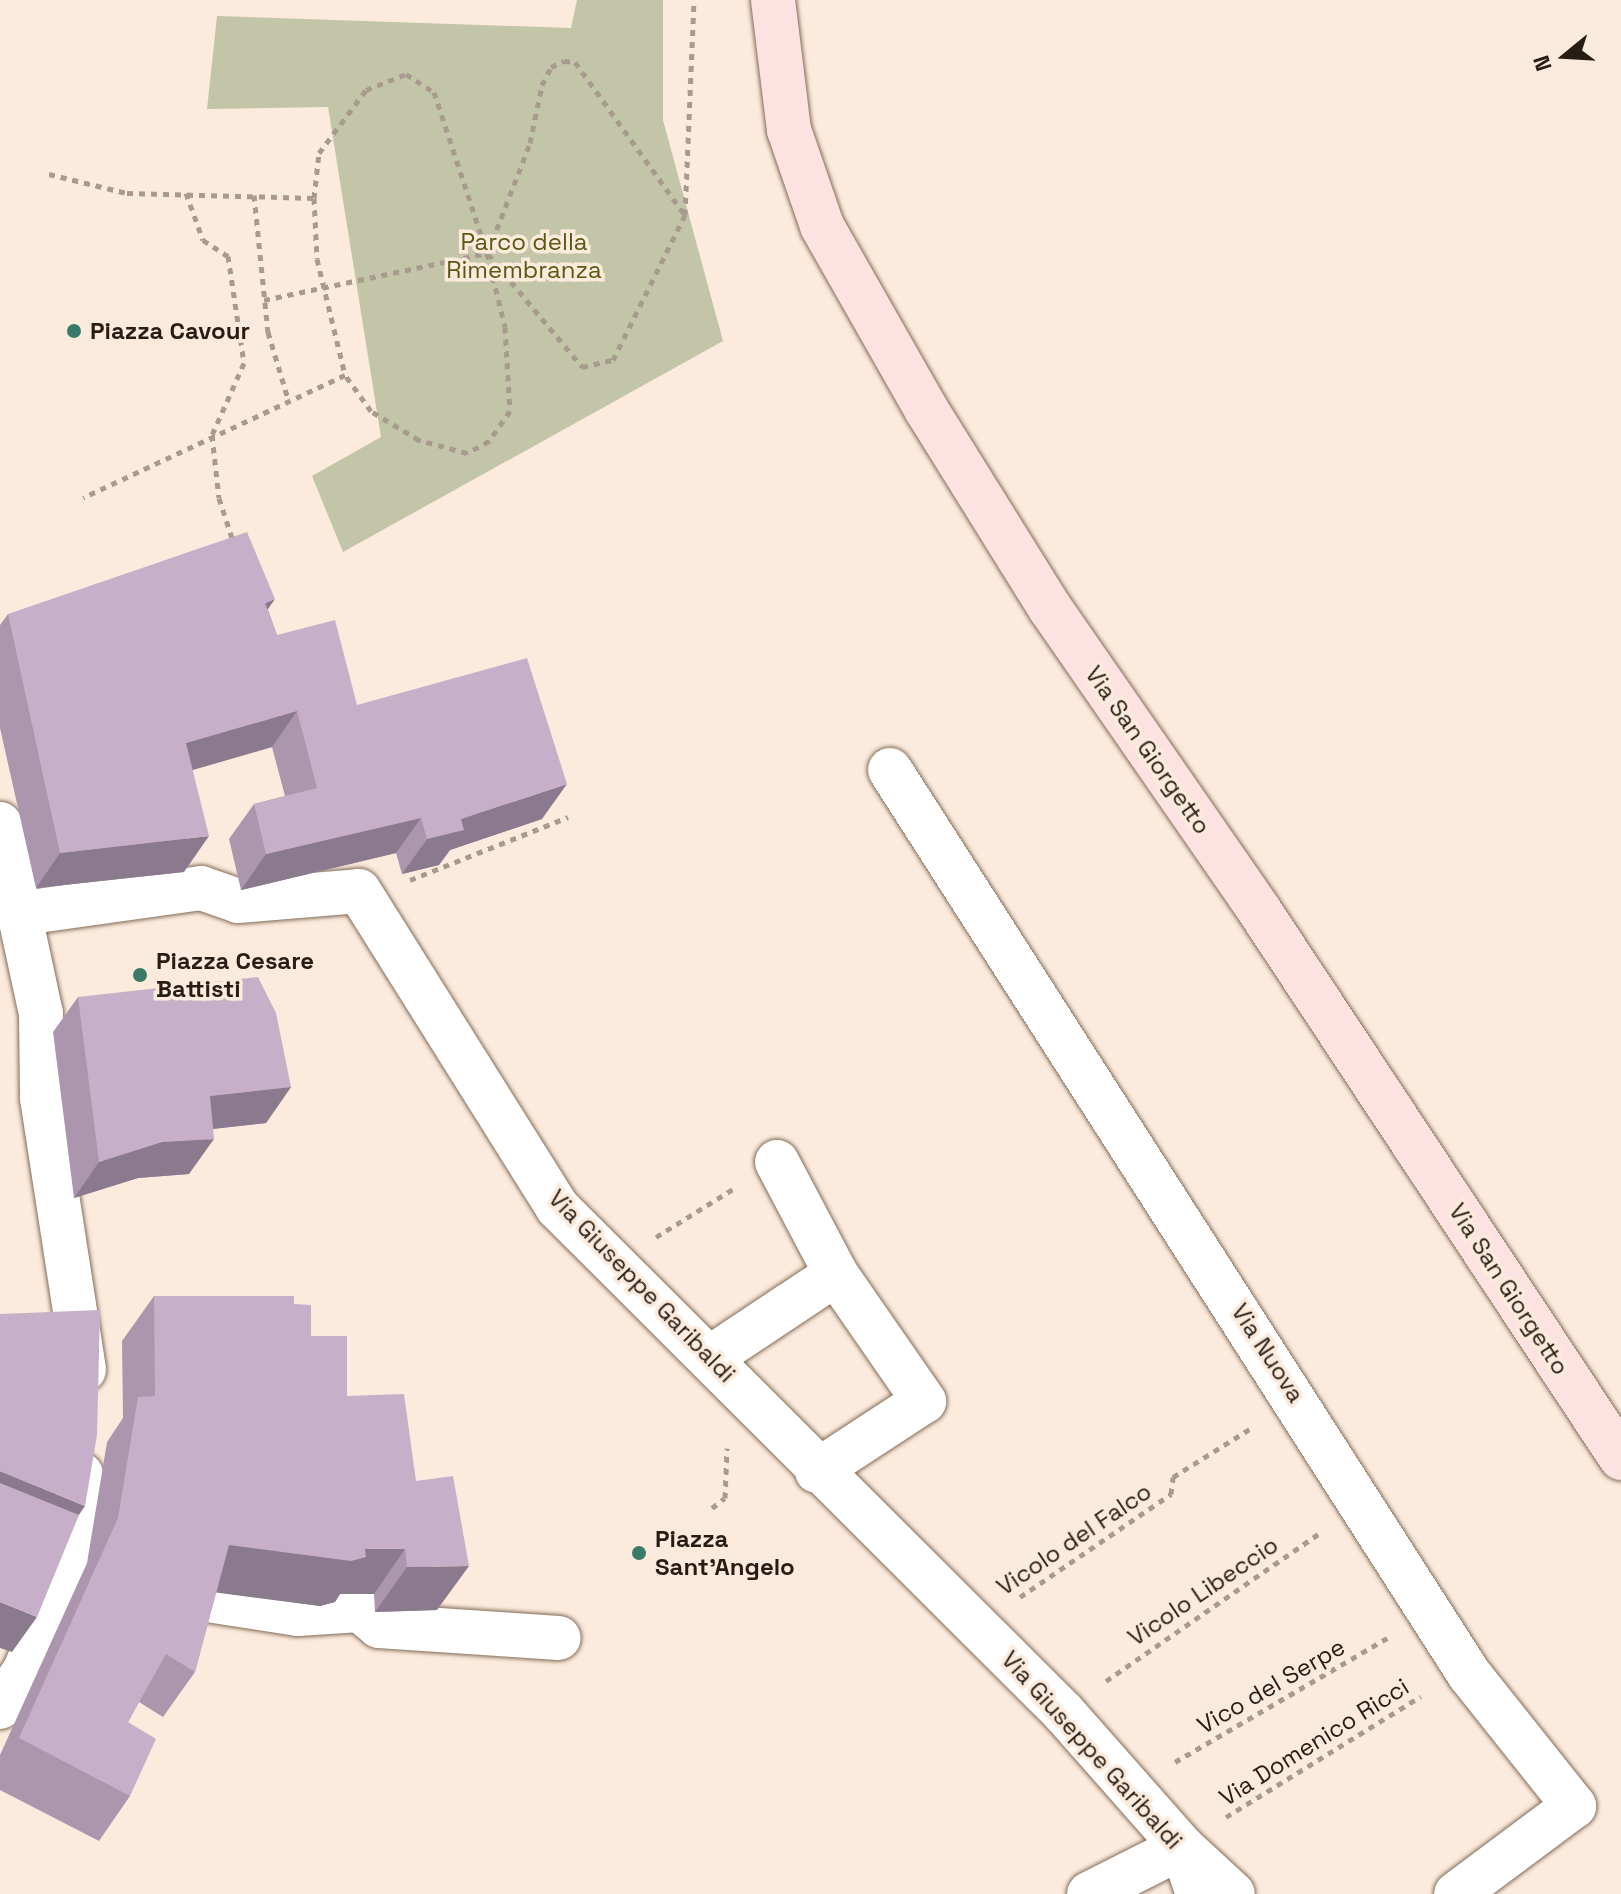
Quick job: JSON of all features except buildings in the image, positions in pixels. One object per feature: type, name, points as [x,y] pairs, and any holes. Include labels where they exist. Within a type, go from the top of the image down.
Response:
[{"type":"street","name":"Via San Giorgetto","points":[[773,0],[789,130],[822,226],[926,409],[1050,608],[1259,910],[1621,1458]]},
{"type":"street","name":"Via Nuova","points":[[890,770],[1365,1502],[1469,1674],[1574,1806],[1456,1894]]},
{"type":"street","points":[[0,824],[23,913],[41,1014],[42,1098],[83,1334],[85,1417],[72,1570],[25,1670],[0,1707]]},
{"type":"street","points":[[23,913],[201,888],[238,901],[359,891]]},
{"type":"street","name":"Via Giuseppe Garibaldi","points":[[359,891],[557,1207],[711,1357],[817,1471],[980,1625],[1064,1713],[1182,1847],[1198,1894]]},
{"type":"street","points":[[777,1162],[836,1274],[924,1401],[817,1471]]},
{"type":"street","points":[[711,1357],[836,1274]]},
{"type":"street","points":[[195,1598],[298,1614],[360,1610],[379,1626],[559,1638]]},
{"type":"street","points":[[1089,1894],[1182,1847],[1233,1894]]},
{"type":"path","points":[[487,253],[582,367],[601,367],[613,360],[685,215],[694,0]]},
{"type":"path","points":[[487,253],[530,143],[542,85],[551,67],[564,61],[575,62],[685,215]]},
{"type":"path","points":[[406,74],[434,92],[487,253],[505,327],[510,411],[489,441],[467,453],[419,440],[371,411],[345,375],[323,285],[314,198],[319,153],[337,122],[366,90],[406,74]]},
{"type":"path","points":[[49,174],[127,193],[314,198]]},
{"type":"path","points":[[186,193],[203,240],[228,256],[244,363],[212,435],[219,498],[236,550]]},
{"type":"path","points":[[254,195],[264,300],[289,402]]},
{"type":"path","points":[[264,300],[323,285],[487,253]]},
{"type":"path","points":[[83,498],[345,375]]},
{"type":"path","points":[[359,891],[394,887],[568,817]]},
{"type":"path","points":[[615,1263],[777,1162]]},
{"type":"path","name":"Vicolo del Falco","points":[[980,1625],[1171,1494],[1173,1477],[1298,1399]]},
{"type":"path","name":"Vicolo Libeccio","points":[[1064,1713],[1365,1502]]},
{"type":"path","name":"Vico del Serpe","points":[[1129,1789],[1430,1611]]},
{"type":"path","name":"Via Domenico Ricci","points":[[1182,1847],[1390,1712],[1469,1674]]},
{"type":"green space","name":"Parco della Rimembranza","points":[[577,0],[663,0],[663,120],[723,341],[343,552],[312,476],[381,437],[328,107],[207,109],[217,16],[571,28]]},
{"type":"place","name":"Piazza Cavour","points":[[74,331]]},
{"type":"place","name":"Piazza Cesare Battisti","points":[[140,975]]},
{"type":"place","name":"Piazza Sant'Angelo","points":[[639,1553]]}]
